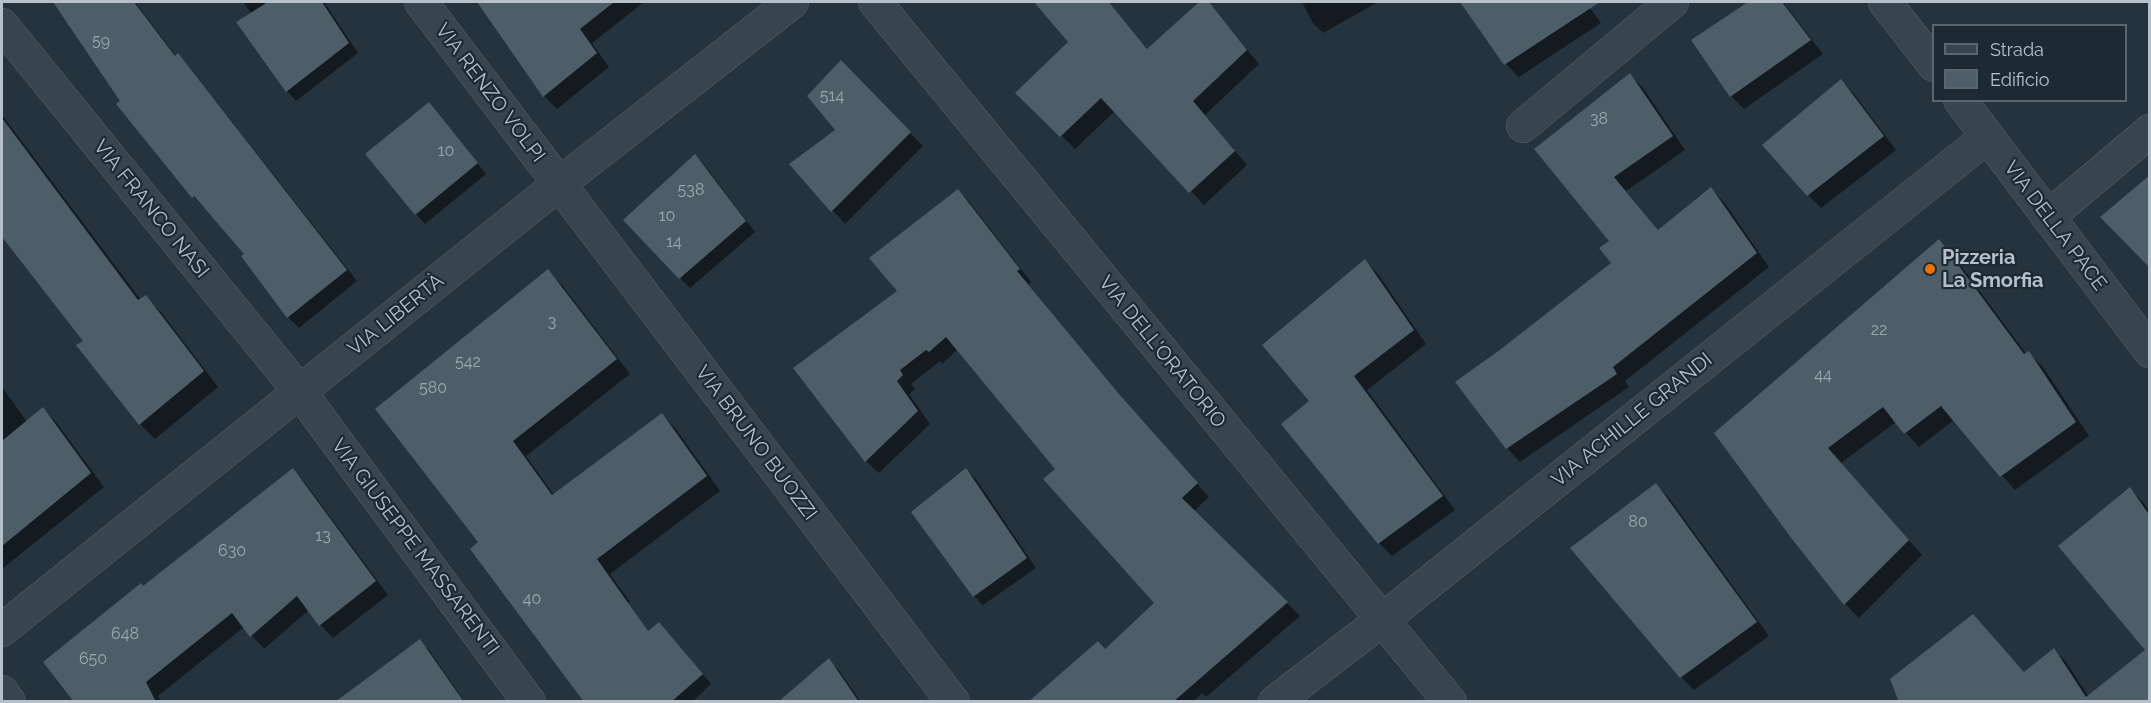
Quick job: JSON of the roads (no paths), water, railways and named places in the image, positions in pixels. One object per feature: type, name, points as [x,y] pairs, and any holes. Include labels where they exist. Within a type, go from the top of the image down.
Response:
[{"type":"street","name":"VIA RENZO VOLPI","points":[[421,2],[559,184]]},
{"type":"street","name":"VIA LIBERTÀ","points":[[2,630],[559,184],[792,2]]},
{"type":"street","name":"VIA DELL'ORATORIO","points":[[875,2],[1450,702]]},
{"type":"street","points":[[1523,126],[1672,2]]},
{"type":"street","points":[[1885,2],[1932,62]]},
{"type":"street","name":"VIA FRANCO NASI","points":[[2,25],[300,392]]},
{"type":"street","name":"VIA DELLA PACE","points":[[1961,102],[2150,351]]},
{"type":"street","points":[[2048,217],[2150,131]]},
{"type":"street","name":"VIA ACHILLE GRANDI","points":[[1275,702],[1382,620],[1987,137]]},
{"type":"street","name":"VIA BRUNO BUOZZI","points":[[559,184],[953,702]]},
{"type":"street","name":"VIA GIUSEPPE MASSARENTI","points":[[300,392],[530,702]]},
{"type":"street","points":[[2,692],[9,702]]},
{"type":"place","name":"Pizzeria La Smorfia","points":[[1930,269]]}]
